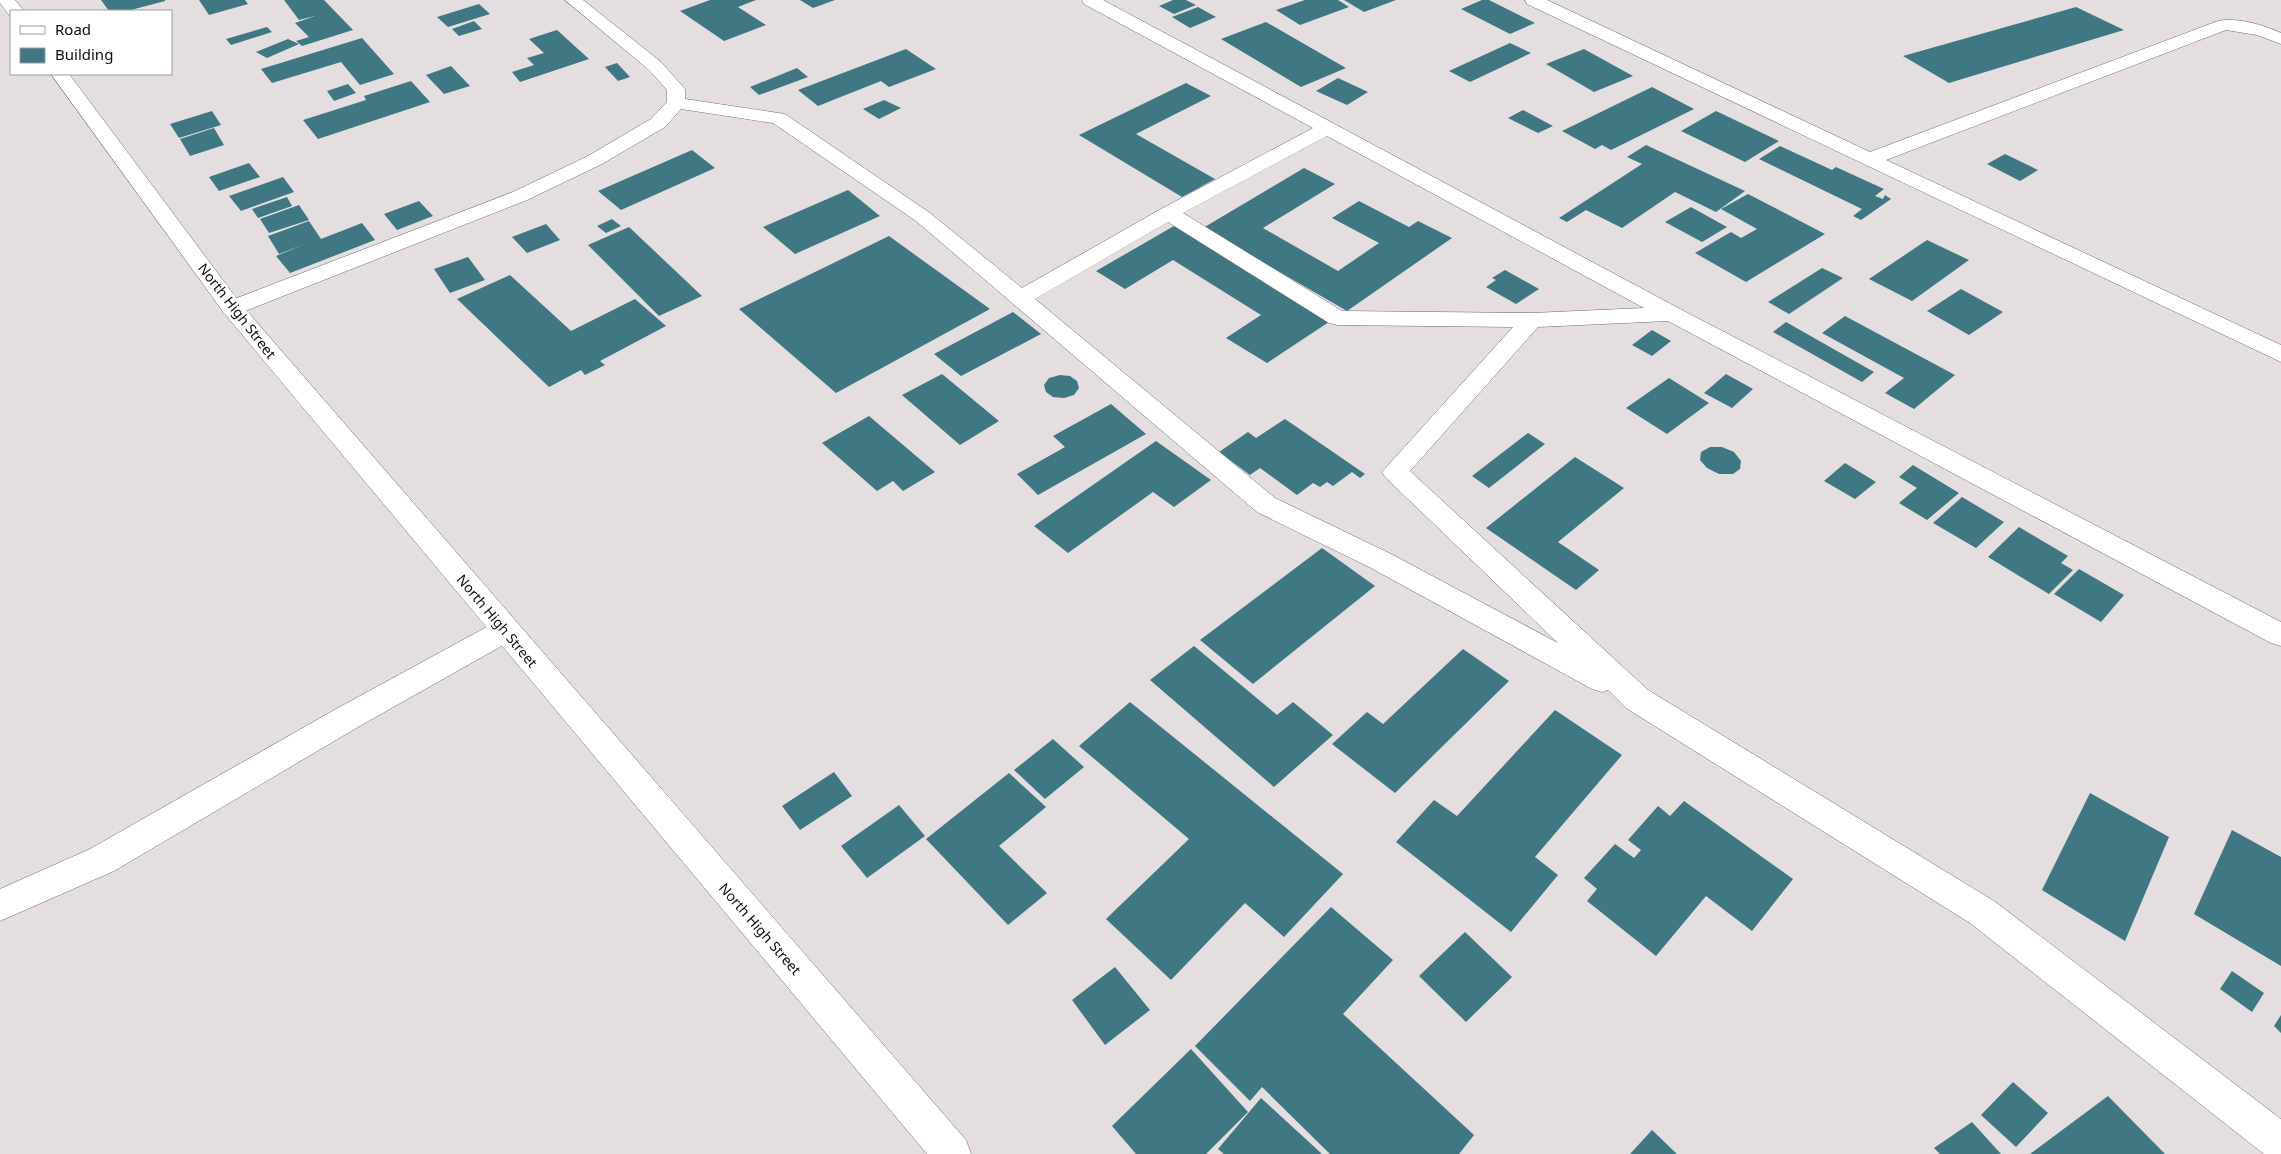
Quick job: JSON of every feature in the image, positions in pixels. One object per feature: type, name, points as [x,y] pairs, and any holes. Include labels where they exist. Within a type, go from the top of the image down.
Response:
[{"type":"main road","points":[[6,0],[14,10]]},
{"type":"main road","points":[[232,308],[520,196],[595,160],[658,123],[676,103],[676,89],[655,66],[573,0]]},
{"type":"main road","points":[[1090,0],[1329,127],[1672,314],[2281,636]]},
{"type":"main road","points":[[1532,0],[2281,354]]},
{"type":"main road","points":[[1870,159],[2224,25],[2261,30],[2281,39]]},
{"type":"main road","name":"North High Street","points":[[61,75],[232,308],[504,631],[952,1154]]},
{"type":"main road","points":[[676,103],[778,118],[923,217],[1266,505],[1381,561],[1637,699],[1982,912],[2281,1143]]},
{"type":"main road","points":[[1019,299],[1168,213],[1329,127]]},
{"type":"main road","points":[[1168,213],[1337,318],[1532,320],[1672,314]]},
{"type":"main road","points":[[1532,320],[1395,472],[1637,699]]},
{"type":"main road","points":[[0,904],[102,860],[347,718],[504,631]]},
{"type":"building","points":[[101,0],[165,0],[131,10],[108,10]]},
{"type":"building","points":[[199,0],[245,0],[248,4],[209,15]]},
{"type":"building","points":[[284,0],[324,0],[353,30],[302,46],[296,41],[309,37],[295,23],[315,16],[299,20]]},
{"type":"building","points":[[710,0],[756,0],[738,7],[766,25],[724,41],[680,11]]},
{"type":"building","points":[[800,0],[835,0],[813,8]]},
{"type":"building","points":[[1173,0],[1186,0],[1196,5],[1174,14],[1159,6]]},
{"type":"building","points":[[1305,0],[1338,0],[1349,7],[1300,25],[1276,10]]},
{"type":"building","points":[[1344,0],[1396,0],[1364,12]]},
{"type":"building","points":[[1482,0],[1489,0],[1535,23],[1510,34],[1461,9]]},
{"type":"building","points":[[479,4],[490,14],[448,27],[437,17]]},
{"type":"building","points":[[1198,7],[1216,17],[1190,28],[1172,17]]},
{"type":"building","points":[[2076,7],[2124,30],[1949,83],[1903,56]]},
{"type":"building","points":[[474,21],[482,29],[459,36],[452,29]]},
{"type":"building","points":[[1266,22],[1346,68],[1301,87],[1221,39]]},
{"type":"building","points":[[267,27],[272,32],[231,45],[226,39]]},
{"type":"building","points":[[557,30],[589,59],[520,82],[512,72],[534,65],[527,58],[544,53],[529,39]]},
{"type":"building","points":[[362,38],[394,74],[360,85],[341,62],[272,83],[261,69]]},
{"type":"building","points":[[288,39],[299,44],[267,58],[256,52]]},
{"type":"building","points":[[1510,43],[1531,53],[1470,82],[1449,71]]},
{"type":"building","points":[[906,49],[936,69],[889,87],[881,81],[818,106],[798,90]]},
{"type":"building","points":[[1584,49],[1633,76],[1594,92],[1546,64]]},
{"type":"building","points":[[617,63],[630,77],[618,81],[605,67]]},
{"type":"building","points":[[451,66],[470,86],[444,94],[426,75]]},
{"type":"building","points":[[797,68],[808,77],[759,95],[750,87]]},
{"type":"building","points":[[1338,78],[1368,92],[1347,105],[1316,91]]},
{"type":"building","points":[[411,81],[430,102],[318,139],[303,120],[366,100],[364,96]]},
{"type":"building","points":[[1186,83],[1211,96],[1136,134],[1215,179],[1182,197],[1079,135]]},
{"type":"building","points":[[348,84],[356,93],[334,101],[327,91]]},
{"type":"building","points":[[1652,87],[1694,109],[1611,150],[1602,145],[1595,149],[1562,131]]},
{"type":"building","points":[[884,100],[901,108],[879,119],[863,109]]},
{"type":"building","points":[[1523,110],[1553,126],[1538,133],[1508,118]]},
{"type":"building","points":[[212,111],[221,125],[179,138],[170,124]]},
{"type":"building","points":[[1716,111],[1779,141],[1745,162],[1681,131]]},
{"type":"building","points":[[214,128],[224,145],[190,156],[180,139]]},
{"type":"building","points":[[1646,145],[1745,191],[1716,212],[1675,192],[1622,228],[1586,210],[1567,222],[1559,218],[1642,164],[1627,157]]},
{"type":"building","points":[[1780,146],[1832,170],[1836,167],[1884,189],[1875,196],[1883,199],[1885,195],[1891,199],[1861,220],[1853,216],[1862,209],[1759,159]]},
{"type":"building","points":[[692,150],[715,168],[621,210],[598,191]]},
{"type":"building","points":[[2005,154],[2038,170],[2020,181],[1987,164]]},
{"type":"building","points":[[249,163],[260,177],[219,191],[209,177]]},
{"type":"building","points":[[1304,168],[1335,184],[1263,228],[1338,271],[1379,243],[1332,218],[1359,201],[1409,227],[1418,221],[1452,238],[1347,311],[1203,228]]},
{"type":"building","points":[[283,177],[294,192],[241,211],[229,196]]},
{"type":"building","points":[[848,190],[880,216],[795,254],[763,227]]},
{"type":"building","points":[[1748,194],[1825,234],[1746,282],[1695,253],[1731,232],[1741,238],[1757,229],[1721,209]]},
{"type":"building","points":[[287,197],[292,206],[258,218],[252,209]]},
{"type":"building","points":[[419,201],[433,216],[397,230],[384,214]]},
{"type":"building","points":[[299,205],[309,220],[269,233],[260,219]]},
{"type":"building","points":[[1691,207],[1727,227],[1702,242],[1665,222]]},
{"type":"building","points":[[612,219],[621,226],[606,233],[597,226]]},
{"type":"building","points":[[309,221],[321,239],[362,223],[375,240],[290,273],[276,256],[305,244],[279,254],[268,236]]},
{"type":"building","points":[[546,224],[560,240],[527,253],[512,237]]},
{"type":"building","points":[[1174,226],[1332,320],[1267,363],[1226,338],[1261,315],[1173,260],[1125,289],[1096,271]]},
{"type":"building","points":[[629,227],[702,296],[659,316],[588,245]]},
{"type":"building","points":[[889,236],[990,309],[836,393],[739,309]]},
{"type":"building","points":[[1927,240],[1969,260],[1912,301],[1869,279]]},
{"type":"building","points":[[468,257],[485,280],[450,293],[434,269]]},
{"type":"building","points":[[1822,268],[1843,278],[1789,314],[1768,302]]},
{"type":"building","points":[[1505,270],[1539,289],[1516,304],[1486,287],[1496,280],[1492,278]]},
{"type":"building","points":[[510,275],[571,331],[635,299],[666,326],[600,361],[605,365],[585,375],[581,370],[549,387],[457,299]]},
{"type":"building","points":[[1961,289],[2003,312],[1969,335],[1927,311]]},
{"type":"building","points":[[1013,312],[1041,334],[961,376],[934,354]]},
{"type":"building","points":[[1845,316],[1955,375],[1914,409],[1885,393],[1904,378],[1822,333]]},
{"type":"building","points":[[1786,322],[1874,372],[1862,382],[1773,332]]},
{"type":"building","points":[[1652,330],[1671,341],[1652,356],[1632,345]]},
{"type":"building","points":[[942,374],[999,421],[960,445],[902,395]]},
{"type":"building","points":[[1726,374],[1753,389],[1732,408],[1704,393]]},
{"type":"building","points":[[1060,375],[1070,376],[1077,381],[1079,388],[1074,395],[1064,398],[1053,397],[1046,392],[1044,385],[1049,378]]},
{"type":"building","points":[[1669,378],[1709,403],[1667,434],[1626,408]]},
{"type":"building","points":[[1111,404],[1146,434],[1038,495],[1017,474],[1065,447],[1053,436]]},
{"type":"building","points":[[869,416],[935,472],[903,491],[893,481],[877,491],[822,443]]},
{"type":"building","points":[[1285,419],[1365,474],[1360,478],[1352,472],[1333,486],[1327,482],[1320,487],[1313,483],[1297,495],[1260,468],[1250,475],[1219,452],[1248,432],[1256,438]]},
{"type":"building","points":[[1528,433],[1545,444],[1489,488],[1472,476]]},
{"type":"building","points":[[1156,441],[1211,480],[1174,507],[1153,492],[1068,553],[1034,526]]},
{"type":"building","points":[[1710,447],[1722,447],[1734,452],[1741,461],[1740,469],[1733,474],[1719,474],[1707,468],[1700,460],[1701,452]]},
{"type":"building","points":[[1575,457],[1624,488],[1558,542],[1599,570],[1576,590],[1486,528]]},
{"type":"building","points":[[1845,463],[1876,482],[1855,499],[1824,481]]},
{"type":"building","points":[[1913,465],[1959,493],[1927,520],[1899,503],[1917,488],[1899,477]]},
{"type":"building","points":[[1962,497],[2004,522],[1976,548],[1933,523]]},
{"type":"building","points":[[2019,527],[2068,556],[2061,563],[2073,570],[2049,594],[1988,557]]},
{"type":"building","points":[[1322,548],[1375,586],[1253,684],[1200,640]]},
{"type":"building","points":[[2079,569],[2124,595],[2101,622],[2054,594]]},
{"type":"building","points":[[1194,646],[1277,715],[1293,702],[1333,735],[1274,787],[1150,680]]},
{"type":"building","points":[[1463,649],[1509,681],[1395,793],[1332,744],[1367,712],[1383,724]]},
{"type":"building","points":[[1130,702],[1343,874],[1284,937],[1245,903],[1171,980],[1106,919],[1189,839],[1079,746]]},
{"type":"building","points":[[1555,710],[1622,755],[1535,857],[1558,875],[1511,932],[1396,842],[1434,800],[1457,816]]},
{"type":"building","points":[[1053,739],[1084,767],[1045,799],[1014,770]]},
{"type":"building","points":[[834,772],[852,796],[800,830],[782,806]]},
{"type":"building","points":[[1009,773],[1046,807],[999,846],[1047,893],[1008,925],[926,839]]},
{"type":"building","points":[[2090,793],[2169,837],[2125,941],[2042,890]]},
{"type":"building","points":[[1684,801],[1793,879],[1752,931],[1706,896],[1656,956],[1587,901],[1597,889],[1584,878],[1615,844],[1634,858],[1641,850],[1628,840],[1658,806],[1670,816]]},
{"type":"building","points":[[899,805],[925,836],[867,878],[841,846]]},
{"type":"building","points":[[2232,830],[2281,857],[2281,966],[2194,914]]},
{"type":"building","points":[[1331,907],[1393,960],[1343,1014],[1474,1135],[1459,1154],[1330,1154],[1262,1087],[1250,1101],[1195,1046]]},
{"type":"building","points":[[1465,932],[1512,977],[1466,1022],[1419,976]]},
{"type":"building","points":[[1115,967],[1150,1010],[1105,1045],[1072,1000]]},
{"type":"building","points":[[2232,971],[2264,993],[2252,1012],[2220,989]]},
{"type":"building","points":[[2281,1015],[2281,1033],[2274,1026]]},
{"type":"building","points":[[1191,1049],[1248,1112],[1206,1154],[1136,1154],[1112,1126]]},
{"type":"building","points":[[2013,1082],[2048,1113],[2016,1147],[1981,1115]]},
{"type":"building","points":[[2108,1096],[2165,1154],[2030,1154]]},
{"type":"building","points":[[1261,1098],[1322,1154],[1224,1154],[1218,1149]]},
{"type":"building","points":[[1972,1122],[2001,1154],[1940,1154],[1934,1148]]},
{"type":"building","points":[[1652,1130],[1677,1154],[1630,1154]]}]
